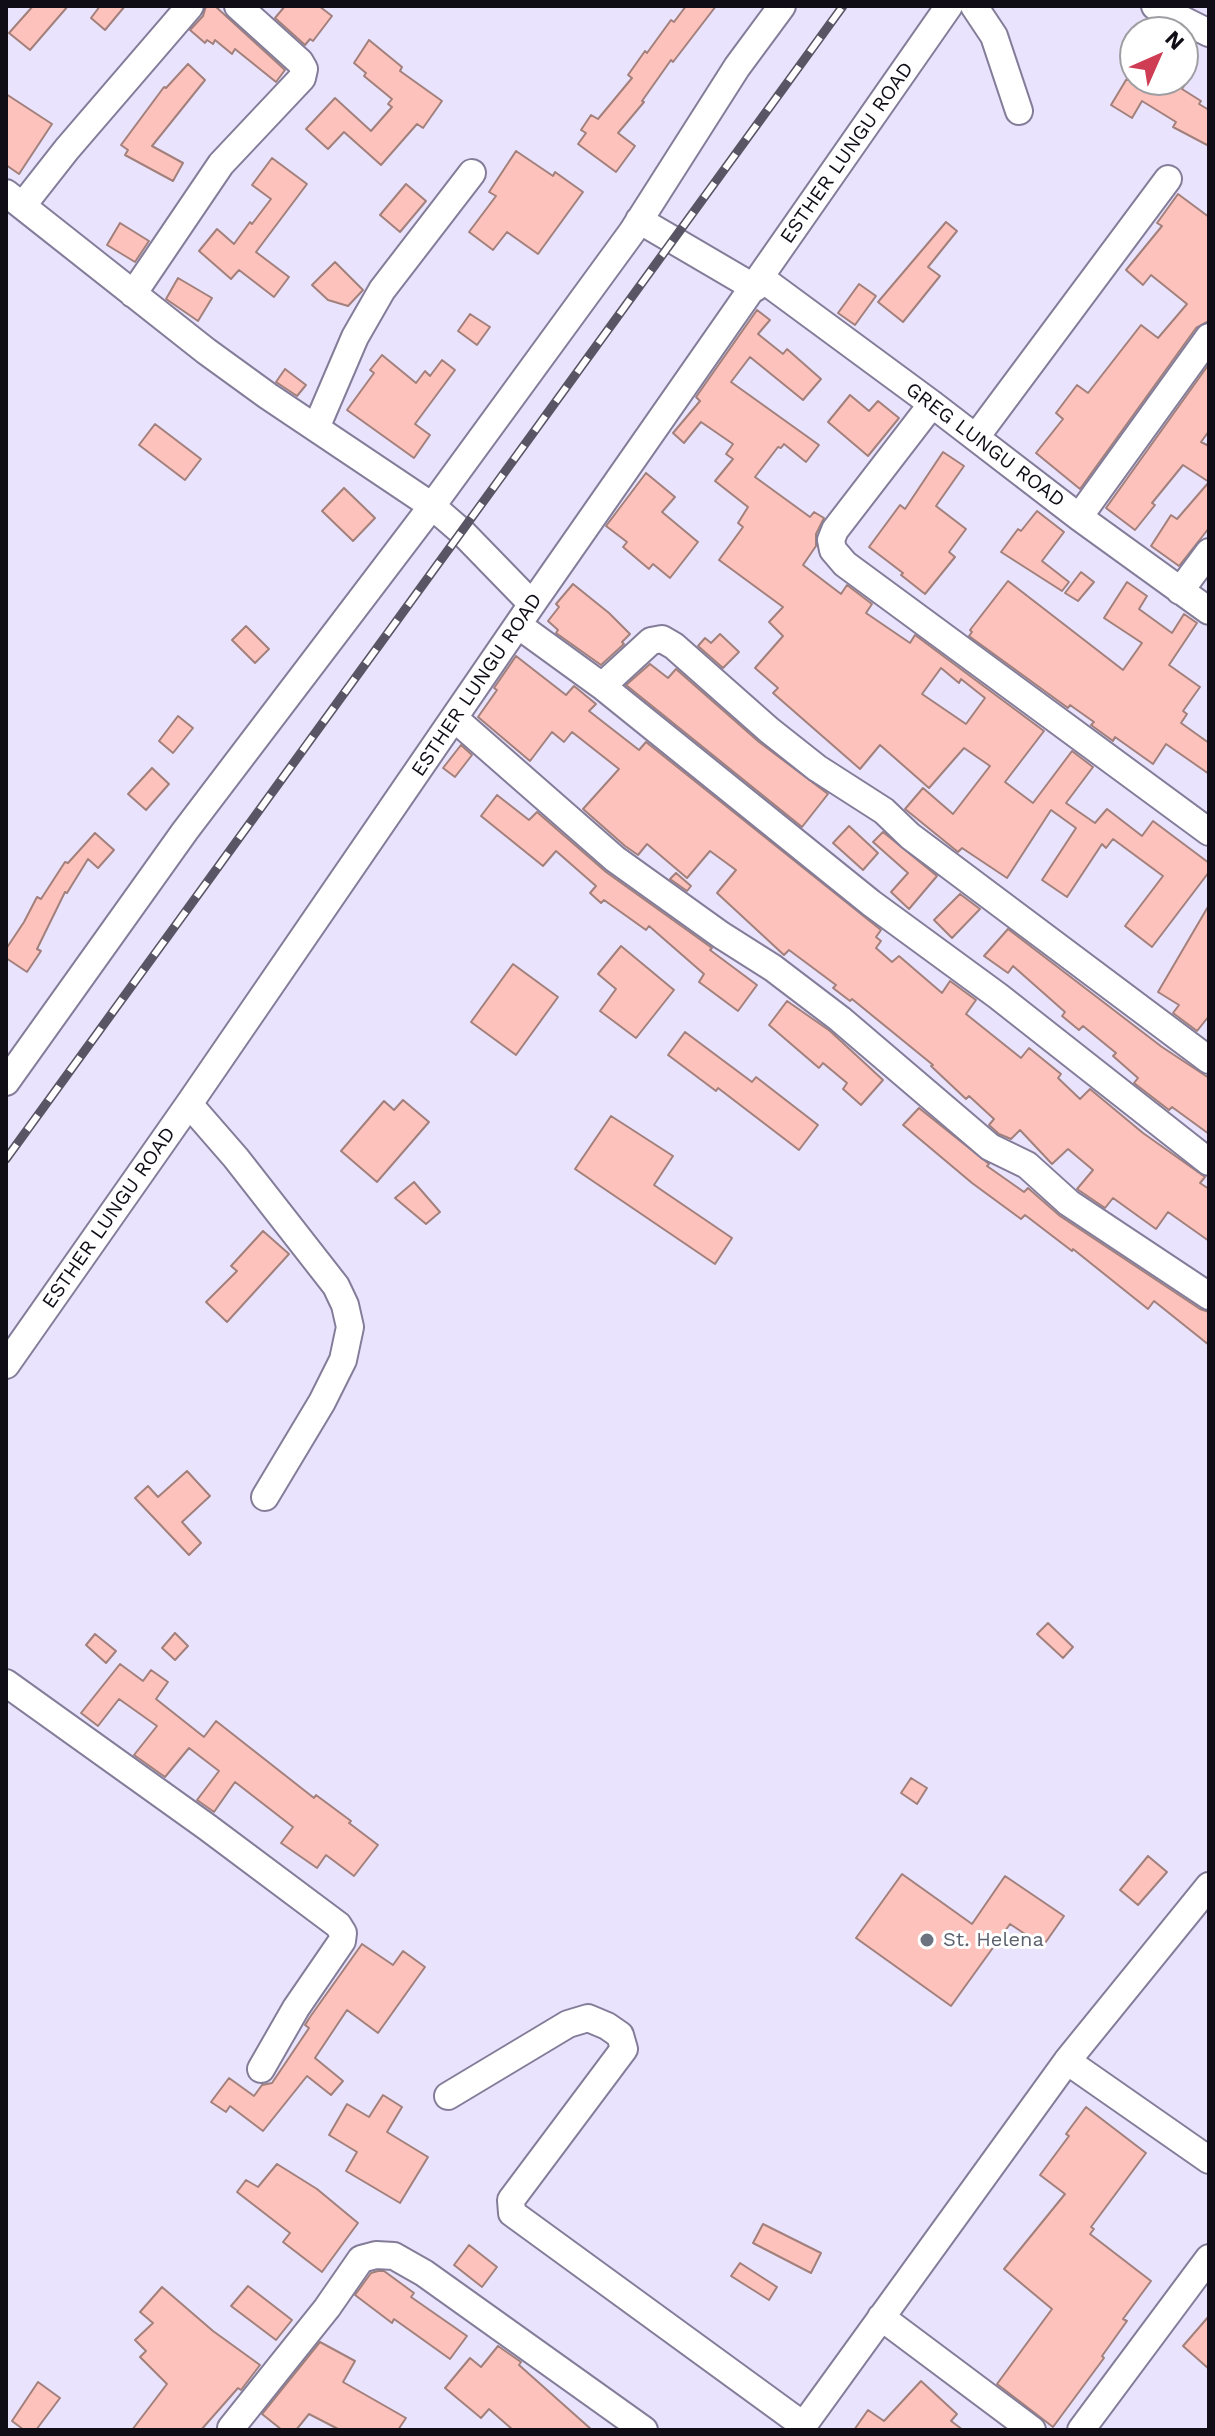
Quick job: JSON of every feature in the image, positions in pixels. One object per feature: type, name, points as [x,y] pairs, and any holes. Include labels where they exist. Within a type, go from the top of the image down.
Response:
[{"type":"street","points":[[190,6],[67,149],[15,199],[255,387],[432,506],[462,532],[525,614],[602,686],[871,903],[998,996],[1209,1162]]},
{"type":"street","points":[[133,294],[221,164],[302,78],[304,69],[300,62],[238,6]]},
{"type":"street","points":[[6,1082],[185,831],[432,506],[639,220],[737,67],[782,6]]},
{"type":"street","name":"ESTHER LUNGU ROAD","points":[[6,1365],[949,6]]},
{"type":"street","points":[[974,6],[994,36],[1019,111]]},
{"type":"street","points":[[1155,6],[1209,33]]},
{"type":"street","points":[[316,428],[355,337],[382,290],[472,173]]},
{"type":"street","points":[[976,437],[1168,179]]},
{"type":"street","name":"GREG LUNGU ROAD","points":[[639,220],[758,283],[932,404],[1079,517],[1209,611]]},
{"type":"street","points":[[1079,517],[1209,337]]},
{"type":"street","points":[[932,404],[835,530],[831,540],[833,550],[845,564],[1209,832]]},
{"type":"street","points":[[1180,591],[1209,552]]},
{"type":"street","points":[[602,686],[651,641],[662,639],[674,646],[817,768],[884,811],[910,836],[1209,1060]]},
{"type":"street","points":[[454,718],[615,859],[773,968],[840,1019],[990,1147],[1027,1165],[1069,1203],[1209,1296]]},
{"type":"street","points":[[189,1104],[245,1169],[336,1286],[350,1327],[343,1360],[322,1402],[265,1497]]},
{"type":"street","points":[[6,1683],[338,1925],[343,1933],[342,1941],[296,2008],[261,2069]]},
{"type":"street","points":[[448,2096],[568,2024],[588,2018],[620,2035],[624,2049],[511,2200],[512,2213],[801,2428],[1067,2061],[1209,1886]]},
{"type":"street","points":[[1067,2061],[1209,2160]]},
{"type":"street","points":[[231,2428],[327,2308],[361,2259],[376,2255],[394,2256],[424,2273],[644,2430]]},
{"type":"street","points":[[1081,2430],[1209,2258]]},
{"type":"street","points":[[881,2317],[1032,2430]]},
{"type":"building","points":[[33,6],[68,6],[30,50],[9,33]]},
{"type":"building","points":[[100,6],[125,6],[105,30],[91,18]]},
{"type":"building","points":[[206,6],[215,6],[285,70],[276,82],[235,49],[232,54],[215,40],[213,44],[207,40],[205,43],[190,30],[203,16]]},
{"type":"building","points":[[285,6],[319,6],[332,16],[313,41],[310,39],[305,45],[275,18]]},
{"type":"building","points":[[686,6],[716,6],[673,62],[671,60],[644,102],[618,133],[635,146],[616,172],[578,144],[586,133],[581,130],[591,115],[598,119],[632,78],[628,75],[645,51],[647,53],[671,20],[674,22]]},
{"type":"building","points":[[369,40],[402,67],[400,71],[442,101],[423,128],[417,124],[381,165],[344,132],[328,149],[306,129],[335,98],[371,131],[392,107],[388,104],[392,99],[364,76],[366,73],[354,63]]},
{"type":"building","points":[[188,64],[205,80],[152,146],[183,163],[173,181],[125,155],[128,150],[121,145],[164,87]]},
{"type":"building","points":[[1119,92],[1119,96],[1193,96],[1209,110],[1209,146],[1173,127],[1176,122],[1142,101],[1132,118],[1111,105]]},
{"type":"building","points":[[6,94],[52,124],[19,174],[6,165]]},
{"type":"building","points":[[516,151],[553,176],[555,172],[583,192],[538,254],[507,232],[493,250],[469,232],[496,196],[489,192]]},
{"type":"building","points":[[272,158],[307,184],[256,252],[289,277],[274,297],[239,270],[231,279],[199,251],[217,229],[234,244],[250,222],[252,224],[271,199],[252,185]]},
{"type":"building","points":[[406,184],[426,201],[400,232],[380,215]]},
{"type":"building","points":[[1178,194],[1209,217],[1209,321],[1196,328],[1080,489],[1036,453],[1063,419],[1056,413],[1077,385],[1088,393],[1141,325],[1158,338],[1187,304],[1151,275],[1143,285],[1126,270],[1162,226],[1157,223]]},
{"type":"building","points":[[946,222],[957,231],[928,267],[940,276],[903,322],[878,302]]},
{"type":"building","points":[[120,223],[149,241],[135,262],[107,245]]},
{"type":"building","points":[[335,262],[363,290],[348,306],[328,300],[312,285]]},
{"type":"building","points":[[178,278],[212,298],[198,321],[166,299]]},
{"type":"building","points":[[859,284],[876,296],[855,325],[838,313]]},
{"type":"building","points":[[757,310],[770,320],[758,334],[783,354],[787,349],[821,379],[803,400],[750,357],[731,382],[819,445],[806,462],[784,444],[778,447],[755,477],[810,517],[814,512],[824,518],[816,534],[816,546],[803,565],[841,594],[847,585],[872,604],[866,613],[910,643],[915,635],[1044,731],[1005,782],[1033,803],[1072,751],[1093,767],[1066,803],[1095,823],[1107,809],[1142,836],[1153,821],[1209,863],[1209,872],[1152,947],[1125,926],[1163,876],[1113,839],[1106,848],[1102,844],[1067,897],[1042,880],[1076,828],[1051,810],[1007,878],[962,848],[958,852],[905,809],[923,788],[953,814],[990,766],[964,748],[929,788],[880,745],[860,769],[773,693],[778,688],[755,668],[783,636],[769,622],[783,607],[719,560],[743,527],[738,523],[748,507],[715,481],[733,459],[726,454],[733,444],[701,422],[684,443],[673,433],[700,401],[696,397]],"holes":[[[941,668],[959,683],[961,679],[985,698],[966,724],[922,694]]]},
{"type":"building","points":[[470,314],[490,327],[477,345],[458,331]]},
{"type":"building","points":[[382,355],[416,383],[425,371],[430,376],[442,360],[455,370],[415,424],[430,435],[414,458],[347,410],[374,373],[370,370]]},
{"type":"building","points":[[1209,364],[1209,431],[1201,442],[1209,446],[1209,482],[1183,465],[1135,530],[1106,508]]},
{"type":"building","points":[[285,369],[306,385],[297,396],[276,382]]},
{"type":"building","points":[[850,395],[869,411],[878,401],[899,418],[868,456],[828,422]]},
{"type":"building","points":[[155,424],[201,459],[185,480],[139,445]]},
{"type":"building","points":[[943,452],[964,466],[936,506],[966,529],[949,552],[955,557],[925,594],[869,547],[900,505],[905,509]]},
{"type":"building","points":[[646,473],[675,497],[662,512],[698,542],[670,578],[653,564],[649,569],[623,547],[627,542],[606,526]]},
{"type":"building","points":[[1209,482],[1209,528],[1179,566],[1151,546],[1171,515],[1177,519]]},
{"type":"building","points":[[344,488],[375,518],[353,541],[322,511]]},
{"type":"building","points":[[1037,511],[1064,532],[1042,561],[1069,582],[1062,591],[1001,552],[1018,529],[1021,531]]},
{"type":"building","points":[[1081,572],[1094,582],[1078,601],[1065,593]]},
{"type":"building","points":[[1008,581],[1123,670],[1142,643],[1104,618],[1127,582],[1147,596],[1139,609],[1172,633],[1184,614],[1197,623],[1169,665],[1200,687],[1183,711],[1187,714],[1181,723],[1209,743],[1209,774],[1166,744],[1153,764],[1115,737],[1113,741],[1091,725],[1094,722],[1070,705],[1068,708],[969,636],[970,630]]},
{"type":"building","points":[[573,584],[630,634],[622,642],[624,644],[601,665],[556,633],[558,630],[548,621],[559,607],[556,604]]},
{"type":"building","points":[[246,626],[269,649],[255,663],[232,640]]},
{"type":"building","points":[[720,634],[739,652],[723,668],[698,646],[705,638],[711,643]]},
{"type":"building","points":[[516,656],[566,695],[574,686],[596,704],[589,711],[639,750],[646,742],[881,930],[876,937],[881,941],[876,948],[892,962],[899,956],[942,993],[950,981],[976,1000],[966,1014],[1021,1058],[1029,1048],[1061,1074],[1058,1078],[1080,1099],[1090,1089],[1143,1133],[1205,1177],[1200,1183],[1209,1189],[1209,1241],[1168,1212],[1156,1229],[1113,1198],[1105,1208],[1077,1189],[1093,1170],[1068,1149],[1052,1164],[1020,1130],[1011,1139],[999,1134],[989,1125],[994,1119],[969,1096],[966,1099],[933,1065],[789,950],[784,955],[717,893],[736,870],[710,851],[687,878],[647,844],[638,855],[625,846],[583,809],[619,769],[572,732],[564,742],[552,732],[530,761],[478,717]]},
{"type":"building","points":[[650,664],[668,678],[676,669],[759,742],[828,794],[802,827],[626,685]]},
{"type":"building","points":[[178,716],[193,728],[173,753],[159,741]]},
{"type":"building","points":[[461,745],[472,755],[455,777],[443,768]]},
{"type":"building","points":[[152,768],[169,784],[146,810],[128,794]]},
{"type":"building","points":[[497,795],[529,820],[537,812],[606,872],[712,948],[710,950],[757,985],[738,1011],[699,982],[704,974],[649,926],[646,930],[604,900],[601,903],[590,893],[596,886],[556,851],[543,866],[481,816]]},
{"type":"building","points":[[849,826],[878,853],[863,870],[833,843]]},
{"type":"building","points":[[883,832],[937,876],[909,909],[891,892],[908,873],[873,842]]},
{"type":"building","points":[[95,833],[114,850],[98,868],[88,859],[65,892],[37,949],[41,951],[27,972],[6,958],[6,949],[37,897],[41,899],[65,862],[68,863]]},
{"type":"building","points":[[676,873],[691,886],[687,891],[670,879]]},
{"type":"building","points":[[960,894],[980,909],[952,938],[934,920]]},
{"type":"building","points":[[1209,905],[1209,1016],[1197,1031],[1173,1013],[1179,1005],[1158,992]]},
{"type":"building","points":[[1008,929],[1162,1047],[1209,1078],[1209,1134],[1172,1107],[1169,1110],[1134,1083],[1138,1078],[1113,1056],[1116,1053],[1083,1026],[1079,1030],[1062,1016],[1065,1012],[1013,966],[1008,973],[984,956]]},
{"type":"building","points":[[621,946],[674,990],[636,1038],[600,1011],[616,989],[598,974]]},
{"type":"building","points":[[513,964],[558,997],[516,1055],[471,1022]]},
{"type":"building","points":[[787,1001],[830,1031],[883,1080],[861,1105],[843,1089],[847,1083],[823,1063],[819,1068],[769,1025]]},
{"type":"building","points":[[685,1032],[752,1082],[756,1077],[818,1125],[799,1150],[718,1088],[716,1091],[668,1055]]},
{"type":"building","points":[[403,1100],[429,1122],[377,1182],[341,1151],[384,1101],[394,1110]]},
{"type":"building","points":[[919,1108],[989,1164],[987,1166],[1024,1192],[1028,1188],[1060,1216],[1209,1312],[1209,1345],[1154,1301],[1148,1309],[1073,1249],[1025,1215],[1021,1219],[972,1183],[903,1125]]},
{"type":"building","points":[[611,1116],[673,1156],[654,1185],[732,1238],[715,1264],[575,1169]]},
{"type":"building","points":[[414,1182],[440,1212],[426,1224],[395,1198]]},
{"type":"building","points":[[263,1231],[289,1254],[227,1322],[206,1302],[237,1271],[231,1266]]},
{"type":"building","points":[[187,1471],[210,1496],[182,1522],[201,1543],[189,1555],[135,1498],[148,1486],[158,1497]]},
{"type":"building","points":[[1048,1623],[1073,1647],[1063,1658],[1037,1634]]},
{"type":"building","points":[[175,1633],[188,1646],[175,1660],[162,1648]]},
{"type":"building","points":[[95,1634],[116,1651],[106,1663],[86,1645]]},
{"type":"building","points":[[120,1664],[143,1681],[151,1670],[168,1682],[156,1699],[204,1737],[216,1721],[314,1798],[316,1795],[351,1821],[349,1823],[378,1845],[354,1876],[326,1855],[317,1868],[281,1843],[293,1827],[235,1782],[214,1812],[197,1800],[219,1771],[189,1748],[165,1777],[134,1755],[157,1726],[119,1699],[98,1726],[81,1713]]},
{"type":"building","points":[[911,1778],[927,1788],[917,1804],[901,1793]]},
{"type":"building","points":[[1148,1856],[1167,1872],[1138,1905],[1120,1890]]},
{"type":"building","name":"St. Helena","points":[[902,1874],[972,1924],[1005,1876],[1064,1916],[1043,1946],[1010,1924],[951,2006],[856,1938]]},
{"type":"building","points":[[362,1944],[393,1965],[403,1951],[425,1967],[378,2033],[347,2010],[315,2058],[343,2081],[331,2095],[307,2076],[263,2131],[230,2106],[226,2112],[211,2102],[229,2078],[254,2096],[262,2085],[272,2083],[309,2028],[305,2025],[310,2017]]},
{"type":"building","points":[[383,2095],[402,2107],[387,2132],[428,2157],[400,2203],[346,2171],[357,2152],[329,2135],[347,2104],[369,2117]]},
{"type":"building","points":[[1086,2107],[1146,2153],[1091,2227],[1094,2229],[1090,2234],[1151,2281],[1123,2319],[1127,2321],[1102,2356],[1104,2358],[1053,2427],[997,2384],[1052,2309],[1004,2269],[1065,2194],[1040,2175]]},
{"type":"building","points":[[277,2164],[317,2189],[358,2223],[322,2272],[283,2242],[290,2233],[237,2192],[246,2180],[258,2187]]},
{"type":"building","points":[[763,2224],[821,2253],[811,2273],[753,2243]]},
{"type":"building","points":[[469,2245],[497,2267],[482,2287],[454,2265]]},
{"type":"building","points":[[740,2263],[777,2287],[769,2300],[731,2276]]},
{"type":"building","points":[[384,2271],[414,2293],[411,2297],[467,2336],[450,2359],[394,2319],[392,2323],[355,2295],[371,2273]]},
{"type":"building","points":[[248,2286],[292,2320],[276,2340],[231,2306]]},
{"type":"building","points":[[162,2287],[213,2331],[260,2365],[241,2390],[238,2388],[201,2430],[132,2430],[167,2384],[140,2357],[146,2351],[135,2340],[153,2323],[140,2312]]},
{"type":"building","points":[[1209,2316],[1209,2369],[1183,2346]]},
{"type":"building","points":[[320,2342],[355,2361],[343,2382],[406,2418],[398,2430],[340,2430],[309,2414],[296,2430],[282,2430],[262,2414]]},
{"type":"building","points":[[498,2346],[521,2362],[519,2365],[592,2430],[513,2430],[489,2409],[481,2418],[445,2388],[470,2358],[481,2367]]},
{"type":"building","points":[[921,2381],[957,2414],[951,2421],[963,2430],[854,2430],[868,2410],[884,2421]]},
{"type":"building","points":[[38,2382],[60,2398],[36,2430],[24,2430],[12,2421]]},
{"type":"railway","points":[[6,1159],[843,6]]},
{"type":"place","name":"St. Helena","points":[[927,1940]]}]
